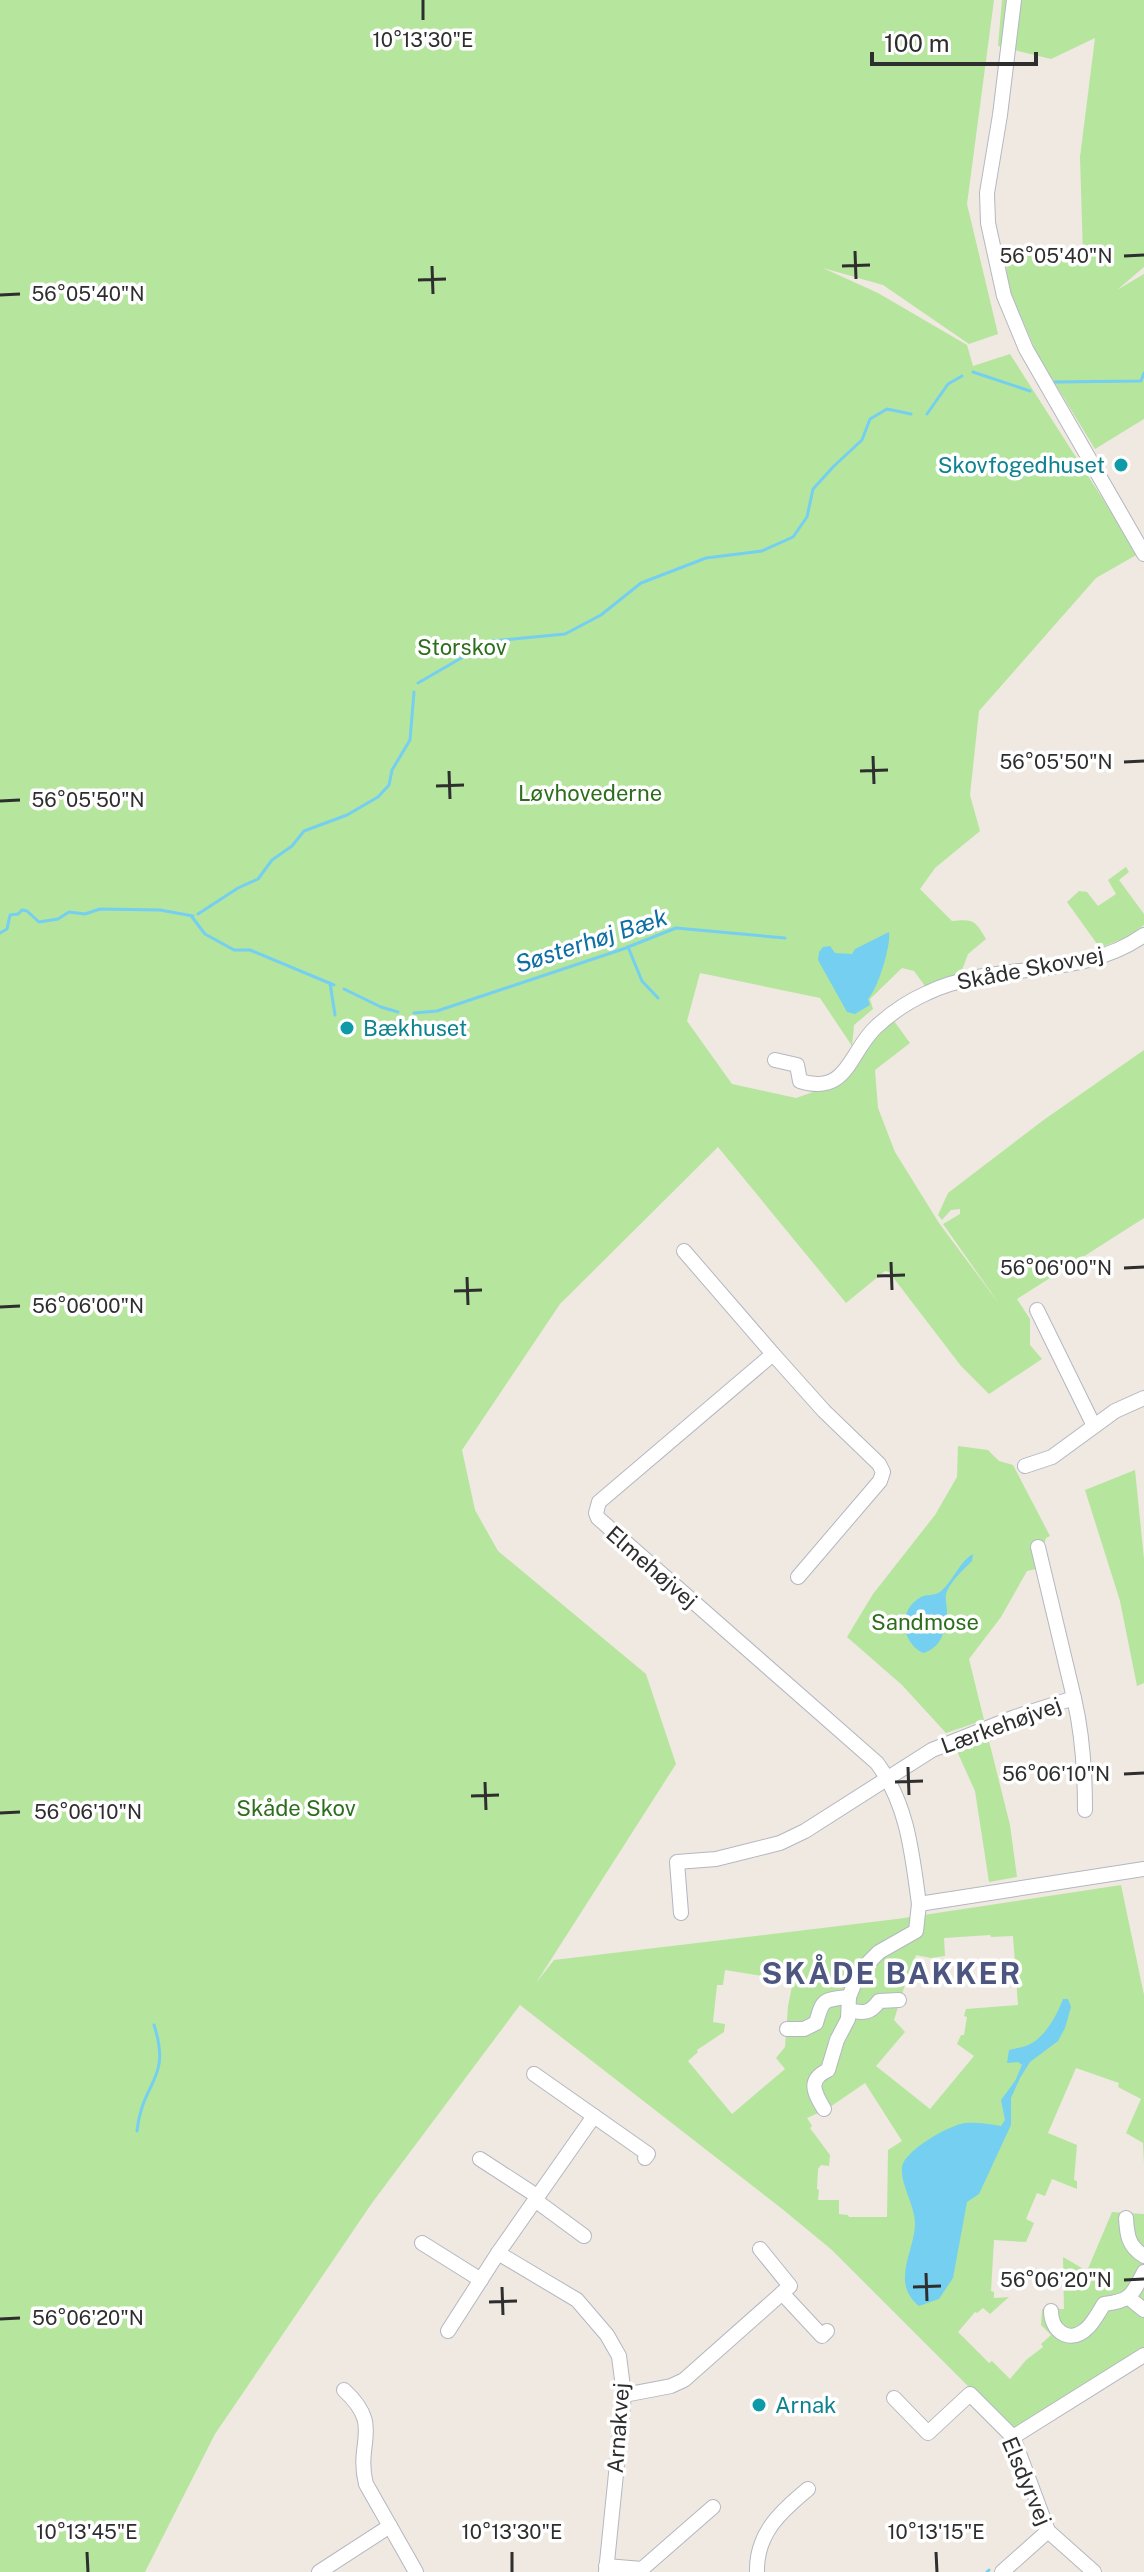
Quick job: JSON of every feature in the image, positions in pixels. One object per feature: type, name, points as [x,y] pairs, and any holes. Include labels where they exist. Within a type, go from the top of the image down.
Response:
[{"type":"street","points":[[1014,0],[987,193],[988,223],[1004,296],[1026,349],[1144,554]]},
{"type":"street","name":"Skåde Skovvej","points":[[775,1060],[797,1065],[800,1081],[813,1085],[826,1084],[847,1070],[860,1046],[875,1028],[924,994],[967,978],[1050,969],[1090,960],[1144,935]]},
{"type":"street","points":[[684,1251],[824,1411],[879,1464],[883,1472],[880,1481],[798,1577]]},
{"type":"street","points":[[1037,1310],[1094,1426]]},
{"type":"street","name":"Elmehøjvej","points":[[773,1354],[599,1502],[596,1513],[601,1522],[668,1582],[850,1738],[889,1779],[907,1826],[919,1904]]},
{"type":"street","points":[[1025,1466],[1052,1457],[1115,1411],[1144,1398]]},
{"type":"street","name":"Lærkehøjvej","points":[[1038,1547],[1083,1744],[1085,1810]]},
{"type":"street","name":"Lærkehøjvej","points":[[889,1779],[910,1762],[954,1741],[1074,1698]]},
{"type":"street","points":[[681,1913],[677,1862],[716,1859],[780,1843],[889,1779]]},
{"type":"street","points":[[824,2109],[813,2084],[818,2075],[828,2070],[866,1962],[916,1931],[919,1904],[1144,1869]]},
{"type":"street","points":[[787,2029],[810,2027],[816,2023],[819,2006],[824,2001],[849,2004],[861,2014],[870,2011],[879,2001],[899,2000]]},
{"type":"street","points":[[534,2074],[648,2154],[645,2158]]},
{"type":"street","points":[[448,2331],[498,2253],[594,2116]]},
{"type":"street","points":[[480,2159],[584,2236]]},
{"type":"street","points":[[1126,2218],[1129,2242],[1144,2256]]},
{"type":"street","points":[[422,2243],[481,2280]]},
{"type":"street","points":[[624,2395],[671,2386],[684,2380],[790,2286],[760,2249]]},
{"type":"street","name":"Arnakvej","points":[[498,2253],[577,2300],[593,2316],[619,2356],[624,2395],[606,2569],[642,2569],[713,2507]]},
{"type":"street","points":[[1051,2311],[1053,2324],[1059,2333],[1072,2336],[1082,2333],[1104,2304],[1129,2298],[1144,2272]]},
{"type":"street","points":[[782,2293],[822,2336],[827,2331]]},
{"type":"street","points":[[1129,2298],[1144,2310]]},
{"type":"street","points":[[1013,2437],[1144,2355]]},
{"type":"street","points":[[344,2390],[360,2405],[365,2416],[367,2433],[363,2471],[366,2484],[416,2572]]},
{"type":"street","name":"Elsdyrvej","points":[[894,2398],[928,2433],[970,2394],[1013,2437],[1048,2531],[1094,2572]]},
{"type":"street","points":[[757,2572],[757,2552],[765,2533],[782,2511],[808,2489]]},
{"type":"street","points":[[319,2572],[390,2526]]},
{"type":"street","points":[[1002,2572],[1048,2531]]},
{"type":"green space","points":[[0,0],[994,0],[967,204],[998,334],[969,344],[883,285],[823,268],[878,293],[967,345],[973,366],[1010,354],[1138,554],[1096,578],[979,711],[970,795],[980,831],[935,868],[920,889],[952,921],[973,922],[986,939],[968,954],[961,973],[925,986],[914,971],[902,968],[870,999],[873,1009],[854,1025],[852,1046],[820,998],[700,973],[687,1021],[732,1084],[796,1098],[842,1082],[873,1037],[894,1021],[910,1043],[875,1070],[878,1108],[895,1152],[939,1223],[1000,1305],[943,1224],[960,1214],[960,1209],[951,1210],[942,1220],[938,1215],[948,1193],[1045,1119],[1144,1050],[1144,1218],[1017,1299],[1030,1319],[1030,1345],[1042,1359],[989,1394],[961,1366],[889,1272],[885,1271],[846,1303],[718,1147],[560,1304],[462,1450],[475,1510],[498,1551],[646,1674],[676,1764],[536,1983],[554,1960],[897,1919],[1121,1885],[1144,1995],[1144,2164],[1143,2143],[1126,2133],[1141,2099],[1118,2087],[1119,2083],[1076,2068],[1048,2133],[1077,2145],[1074,2180],[1077,2181],[1077,2189],[1052,2179],[1045,2196],[1037,2193],[1026,2219],[1034,2223],[1026,2242],[994,2240],[991,2291],[994,2298],[1009,2297],[990,2314],[983,2308],[975,2312],[958,2332],[1010,2379],[1051,2335],[1041,2325],[1042,2309],[1064,2309],[1063,2257],[1087,2271],[1112,2212],[1144,2214],[1144,2350],[1018,2429],[1006,2424],[832,2250],[520,2005],[372,2203],[215,2434],[145,2572],[0,2572]],"holes":[[[1013,1936],[1018,2005],[966,2009],[964,2035],[957,2044],[974,2056],[930,2109],[876,2066],[905,2032],[894,2020],[916,1955],[931,1958],[945,1956],[944,1938]],[[725,1970],[793,1981],[785,2047],[776,2058],[785,2069],[732,2114],[688,2061],[697,2050],[724,2032],[725,2024],[713,2022],[717,1985],[723,1985]],[[865,2083],[902,2141],[888,2150],[887,2217],[849,2217],[839,2214],[839,2200],[818,2200],[818,2169],[821,2165],[829,2166],[830,2155],[810,2128],[812,2126],[807,2118],[827,2109]]]},
{"type":"green space","points":[[1002,0],[1144,0],[1144,267],[1117,290],[1144,274],[1144,419],[1095,449],[1037,354],[1008,286],[1005,256],[1083,256],[1080,157],[1095,38],[1051,59],[998,46]]},
{"type":"green space","points":[[1126,867],[1129,872],[1119,880],[1144,914],[1144,925],[1129,936],[1100,948],[1067,902],[1079,891],[1087,892],[1098,906],[1116,894],[1108,880]]},
{"type":"green space","name":"Sandmose","points":[[958,1446],[988,1450],[999,1461],[1013,1465],[1050,1536],[1046,1538],[1036,1569],[1027,1571],[1001,1617],[969,1659],[984,1720],[946,1733],[902,1685],[847,1637],[873,1594],[935,1515],[957,1477]]},
{"type":"green space","points":[[1135,1470],[1144,1559],[1144,1683],[1137,1686],[1120,1601],[1085,1490]]},
{"type":"green space","points":[[988,1737],[1010,1825],[1017,1877],[989,1882],[975,1791],[956,1749]]},
{"type":"water","points":[[889,932],[883,967],[868,999],[870,1005],[855,1014],[847,1012],[818,960],[819,952],[823,947],[830,946],[835,953],[852,954],[855,949]]},
{"type":"water","points":[[973,1554],[972,1561],[947,1591],[942,1637],[935,1647],[923,1653],[906,1634],[908,1610],[921,1597],[940,1592]]},
{"type":"water","points":[[1063,1999],[1068,1999],[1071,2007],[1065,2028],[1058,2041],[1030,2062],[1020,2078],[1011,2098],[1011,2125],[979,2194],[967,2202],[953,2278],[939,2299],[919,2306],[906,2288],[906,2268],[915,2226],[902,2167],[910,2154],[928,2140],[958,2125],[1001,2126],[1005,2120],[1001,2100],[1022,2065],[1018,2062],[1007,2063],[1009,2050],[1026,2046],[1040,2037],[1054,2019]]},
{"type":"waterway","points":[[973,372],[1030,391]]},
{"type":"waterway","points":[[1055,382],[1141,381],[1144,373]]},
{"type":"waterway","points":[[927,414],[948,384],[962,376]]},
{"type":"waterway","points":[[418,683],[472,649],[493,641],[565,634],[601,615],[641,583],[706,558],[762,551],[793,537],[807,517],[813,489],[862,440],[870,419],[887,409],[911,414]]},
{"type":"waterway","points":[[198,914],[258,879],[272,860],[292,846],[304,831],[347,815],[378,797],[389,785],[392,770],[410,740],[414,692]]},
{"type":"waterway","name":"Søsterhøj Bæk","points":[[0,933],[7,929],[10,915],[22,910],[39,922],[58,919],[69,912],[85,914],[100,909],[160,910],[193,916]]},
{"type":"waterway","name":"Søsterhøj Bæk","points":[[192,917],[205,934],[234,950],[250,950],[334,985]]},
{"type":"waterway","name":"Søsterhøj Bæk","points":[[414,1013],[437,1011],[623,949],[676,928],[785,938]]},
{"type":"waterway","points":[[628,947],[642,981],[658,998]]},
{"type":"waterway","points":[[330,983],[335,1015]]},
{"type":"waterway","name":"Søsterhøj Bæk","points":[[344,989],[398,1012]]},
{"type":"waterway","points":[[137,2131],[160,2058],[154,2025]]},
{"type":"place","name":"Skovfogedhuset","points":[[1121,465]]},
{"type":"place","name":"Bækhuset","points":[[347,1028]]},
{"type":"place","name":"Arnak","points":[[759,2405]]},
{"type":"district","name":"SKÅDE BAKKER","points":[[892,1973]]},
{"type":"park label","name":"Storskov","points":[[462,647]]},
{"type":"park label","name":"Løvhovederne","points":[[590,793]]},
{"type":"park label","name":"Skåde Skov","points":[[296,1808]]}]
